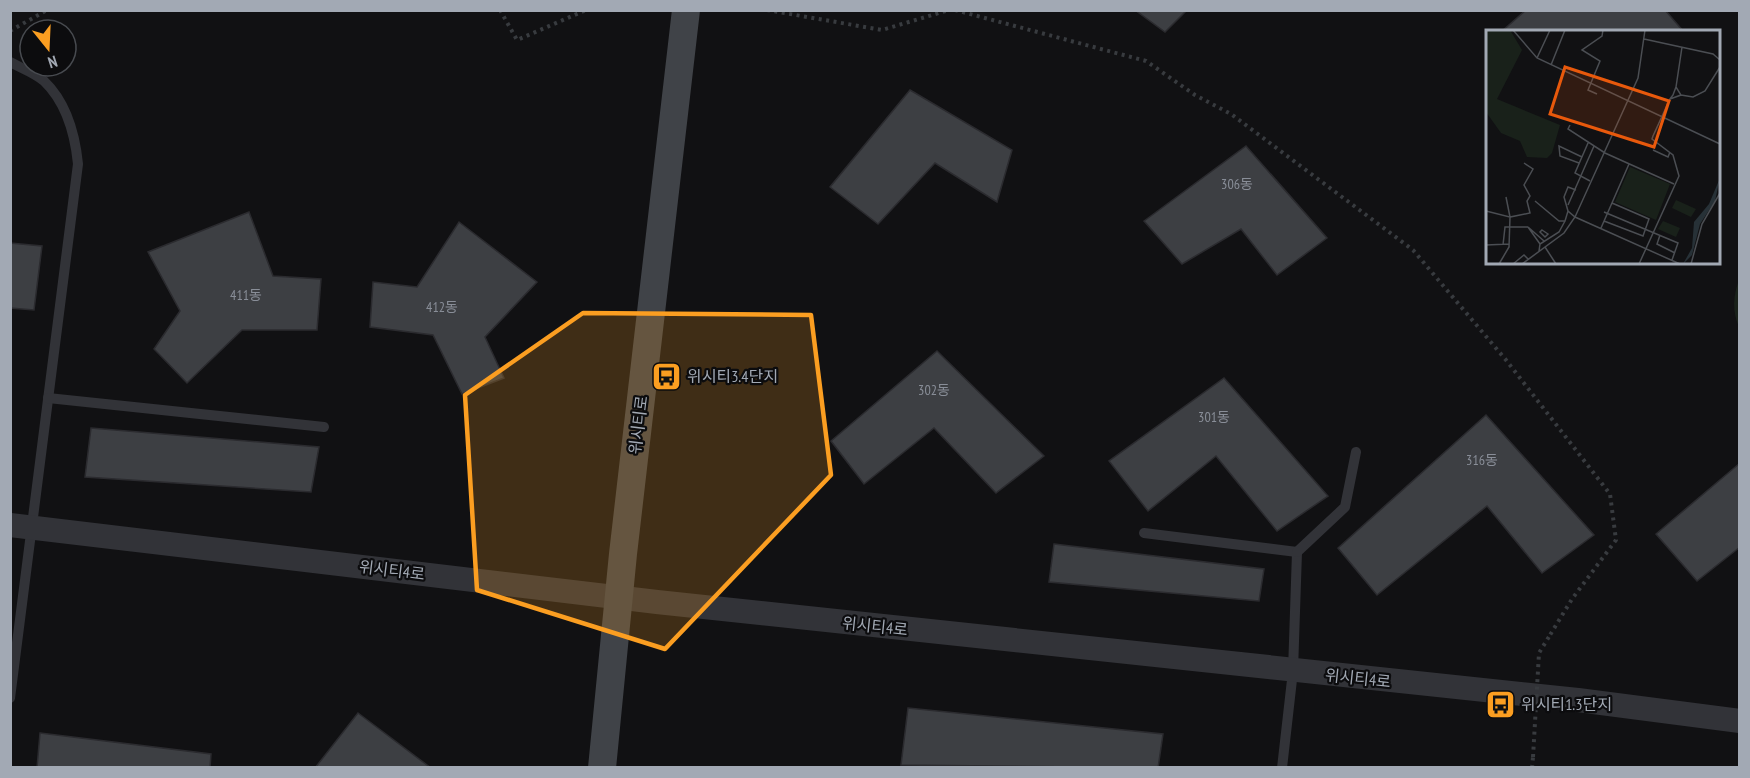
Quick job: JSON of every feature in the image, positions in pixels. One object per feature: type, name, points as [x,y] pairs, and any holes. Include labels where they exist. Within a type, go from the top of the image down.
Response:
[{"type":"main road","name":"위시티로","points":[[602,768],[686,10]]},
{"type":"street","name":"위시티4로","points":[[21,526],[620,598],[1578,700],[1740,721]]},
{"type":"lane","points":[[10,62],[43,80],[57,98],[75,141],[78,164],[48,398],[21,526],[10,698]]},
{"type":"lane","points":[[48,398],[324,427]]},
{"type":"lane","points":[[1282,768],[1293,671],[1297,552],[1345,507],[1356,452]]},
{"type":"lane","points":[[1144,533],[1297,552]]},
{"type":"path","points":[[10,32],[48,10]]},
{"type":"path","points":[[500,10],[517,40],[586,10]]},
{"type":"path","points":[[768,11],[882,30],[950,10]]},
{"type":"path","points":[[955,10],[1146,61],[1195,95],[1231,114],[1413,250],[1506,360],[1610,494],[1616,540],[1572,598],[1539,653],[1532,768]]},
{"type":"highlighted area","points":[[583,313],[811,315],[831,475],[665,649],[477,590],[465,395]]},
{"type":"shaded area","points":[[1739,280],[1739,327],[1734,304]]},
{"type":"building","points":[[1135,10],[1187,10],[1165,32]]},
{"type":"building","points":[[1526,10],[1665,10],[1682,30],[1503,30]]},
{"type":"building","points":[[910,90],[1012,150],[997,202],[935,163],[878,224],[830,187]]},
{"type":"building","points":[[1246,146],[1327,238],[1277,275],[1241,229],[1182,264],[1144,221]]},
{"type":"building","points":[[249,212],[273,276],[321,279],[317,330],[242,330],[187,383],[154,349],[180,311],[148,252]]},
{"type":"building","points":[[459,222],[537,282],[485,337],[504,378],[462,394],[433,335],[370,327],[373,282],[417,287]]},
{"type":"building","points":[[10,243],[42,246],[34,310],[10,308]]},
{"type":"building","points":[[937,351],[1044,456],[996,493],[934,428],[864,484],[831,441]]},
{"type":"building","points":[[1224,378],[1328,496],[1277,531],[1216,456],[1148,511],[1109,461]]},
{"type":"building","points":[[1486,415],[1594,535],[1542,573],[1487,506],[1377,595],[1338,548]]},
{"type":"building","points":[[91,428],[319,447],[311,492],[85,477]]},
{"type":"building","points":[[1740,463],[1740,547],[1697,581],[1656,534]]},
{"type":"building","points":[[1054,544],[1264,569],[1259,601],[1049,582]]},
{"type":"building","points":[[908,708],[1163,734],[1158,768],[901,765]]},
{"type":"building","points":[[358,713],[431,768],[315,768]]},
{"type":"building","points":[[40,733],[211,754],[210,768],[37,768]]},
{"type":"place","name":"위시티3.4단지","points":[[666,376]]},
{"type":"place","name":"위시티1.3단지","points":[[1500,704]]}]
